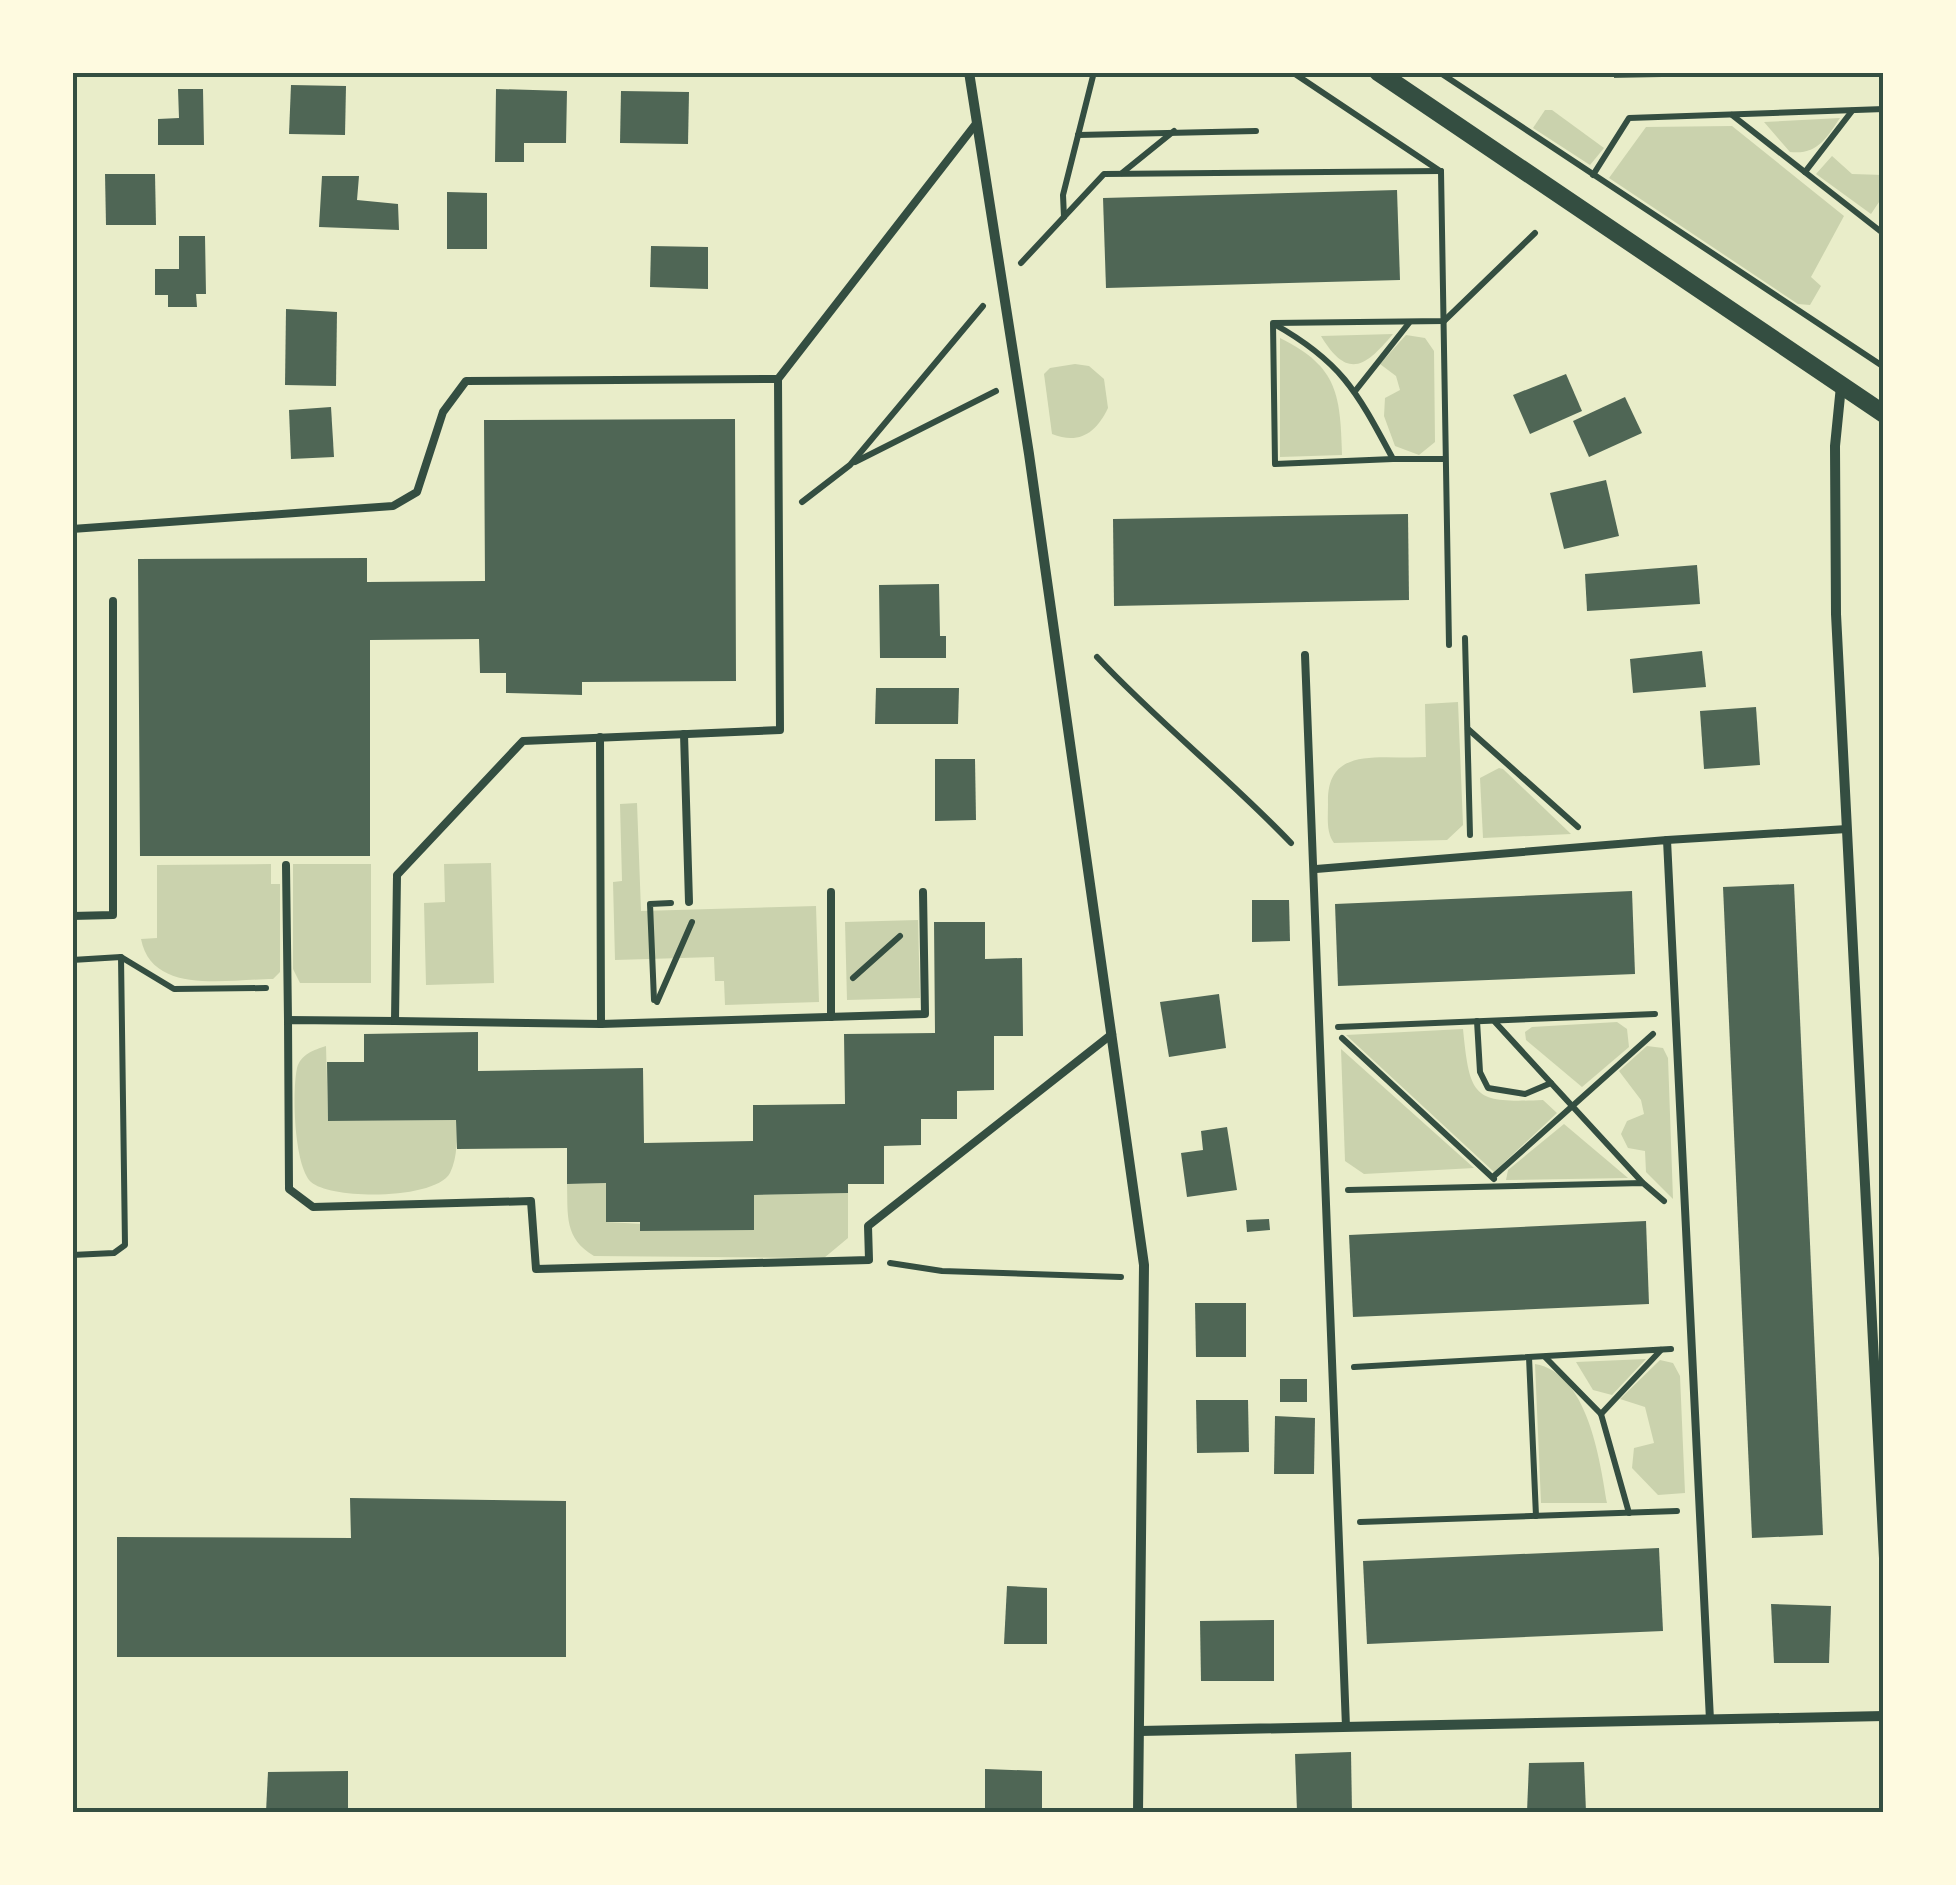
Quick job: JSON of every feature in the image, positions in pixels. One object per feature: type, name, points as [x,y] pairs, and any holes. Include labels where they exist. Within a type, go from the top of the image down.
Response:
[{"type":"street","points":[[968,72],[1018,380],[1144,1278],[1138,1812]]},
{"type":"street","points":[[1378,72],[1884,414]]},
{"type":"street","points":[[1841,386],[1835,446],[1836,614],[1884,1558]]},
{"type":"street","points":[[1140,1731],[1884,1716]]},
{"type":"lane","points":[[395,1021],[397,875],[522,740],[780,730],[778,378],[975,125]]},
{"type":"lane","points":[[72,529],[392,506],[416,492],[443,412],[466,381],[778,378]]},
{"type":"lane","points":[[72,916],[113,915],[113,601]]},
{"type":"lane","points":[[1305,655],[1346,1727]]},
{"type":"lane","points":[[684,734],[689,902]]},
{"type":"lane","points":[[600,737],[601,1024]]},
{"type":"lane","points":[[1316,869],[1847,829]]},
{"type":"lane","points":[[1667,840],[1710,1720]]},
{"type":"lane","points":[[286,866],[289,1189],[313,1207],[531,1201],[536,1270],[868,1260],[868,1226],[1112,1034]]},
{"type":"lane","points":[[831,892],[831,1017]]},
{"type":"lane","points":[[288,1020],[601,1024],[925,1014],[923,892]]},
{"type":"path","points":[[1064,217],[1063,195],[1094,72]]},
{"type":"path","points":[[1292,72],[1441,171]]},
{"type":"path","points":[[1439,72],[1884,367]]},
{"type":"path","points":[[1593,175],[1629,118],[1884,109]]},
{"type":"path","points":[[1805,172],[1853,110]]},
{"type":"path","points":[[1732,114],[1884,234]]},
{"type":"path","points":[[1078,134],[1256,131]]},
{"type":"path","points":[[1121,174],[1174,132]]},
{"type":"path","points":[[779,520],[850,464],[1002,284],[1104,174],[1441,171]]},
{"type":"path","points":[[1441,171],[1449,644]]},
{"type":"path","points":[[1273,323],[1444,321],[1535,233]]},
{"type":"path","points":[[1356,390],[1410,322]]},
{"type":"path","points":[[1273,323],[1275,464],[1446,460]]},
{"type":"path","points":[[1273,323],[1317,348],[1356,390],[1393,459]]},
{"type":"path","points":[[850,464],[1018,380]]},
{"type":"path","points":[[1465,638],[1470,856]]},
{"type":"path","points":[[1097,657],[1160,724],[1242,792],[1316,869]]},
{"type":"path","points":[[1466,728],[1598,845]]},
{"type":"path","points":[[689,902],[701,902],[654,1008],[650,904],[689,902]]},
{"type":"path","points":[[831,997],[923,915]]},
{"type":"path","points":[[72,960],[121,957],[174,989],[288,987]]},
{"type":"path","points":[[72,1254],[114,1253],[126,1245],[121,957]]},
{"type":"path","points":[[1494,1186],[1494,1176],[1330,1028],[1676,1013]]},
{"type":"path","points":[[1494,1176],[1676,1013]]},
{"type":"path","points":[[1478,1021],[1480,1072],[1488,1088],[1525,1094],[1552,1083]]},
{"type":"path","points":[[1494,1021],[1643,1183],[1686,1220]]},
{"type":"path","points":[[1327,1190],[1643,1183]]},
{"type":"path","points":[[868,1260],[942,1271],[1144,1278]]},
{"type":"path","points":[[1333,1368],[1692,1348]]},
{"type":"path","points":[[1601,1414],[1661,1350]]},
{"type":"path","points":[[1544,1356],[1601,1414],[1628,1512]]},
{"type":"path","points":[[1529,1357],[1536,1516]]},
{"type":"path","points":[[1338,1522],[1700,1510]]},
{"type":"green space","points":[[1545,110],[1552,110],[1604,148],[1590,165],[1533,128]]},
{"type":"green space","points":[[1840,118],[1820,144],[1799,152],[1790,152],[1764,122]]},
{"type":"green space","points":[[1732,126],[1844,216],[1811,277],[1821,286],[1810,305],[1798,304],[1609,178],[1646,127]]},
{"type":"green space","points":[[1832,156],[1852,174],[1883,175],[1883,196],[1871,214],[1816,174]]},
{"type":"green space","points":[[1393,334],[1374,354],[1357,364],[1340,359],[1321,336]]},
{"type":"green space","points":[[1406,335],[1425,338],[1434,351],[1435,442],[1419,455],[1395,446],[1384,416],[1385,398],[1400,390],[1396,376],[1380,364]]},
{"type":"green space","points":[[1280,338],[1314,360],[1332,385],[1340,416],[1342,455],[1280,457]]},
{"type":"green space","points":[[1089,366],[1104,379],[1108,408],[1092,430],[1070,438],[1052,434],[1044,374],[1050,368]]},
{"type":"green space","points":[[1458,702],[1463,825],[1447,840],[1334,843],[1328,804],[1336,772],[1359,759],[1426,757],[1425,704]]},
{"type":"green space","points":[[1499,768],[1571,834],[1483,838],[1480,778]]},
{"type":"green space","points":[[637,803],[641,911],[816,906],[819,1002],[725,1005],[724,981],[715,981],[714,957],[615,960],[613,882],[622,881],[620,804]]},
{"type":"green space","points":[[491,863],[494,983],[426,985],[424,903],[445,902],[444,864]]},
{"type":"green space","points":[[271,864],[271,884],[280,884],[280,972],[273,979],[215,981],[176,977],[148,957],[141,939],[157,938],[157,865]]},
{"type":"green space","points":[[293,864],[371,864],[371,983],[300,983],[293,969]]},
{"type":"green space","points":[[918,920],[920,998],[847,1000],[845,922]]},
{"type":"green space","points":[[1617,1022],[1627,1029],[1629,1047],[1582,1087],[1526,1040],[1525,1032],[1532,1027]]},
{"type":"green space","points":[[1463,1029],[1469,1070],[1480,1092],[1502,1100],[1543,1100],[1557,1113],[1494,1172],[1346,1035]]},
{"type":"green space","points":[[326,1046],[328,1121],[456,1120],[454,1160],[450,1173],[441,1182],[405,1192],[360,1194],[322,1188],[311,1182],[298,1145],[295,1079],[302,1059]]},
{"type":"green space","points":[[1647,1046],[1663,1048],[1668,1058],[1673,1199],[1646,1172],[1645,1151],[1628,1148],[1621,1134],[1627,1121],[1644,1114],[1641,1100],[1619,1071]]},
{"type":"green space","points":[[1341,1049],[1474,1168],[1364,1174],[1345,1161]]},
{"type":"green space","points":[[1564,1124],[1628,1178],[1506,1180],[1508,1170]]},
{"type":"green space","points":[[606,1183],[606,1222],[754,1230],[754,1195],[848,1193],[848,1238],[824,1258],[594,1256],[573,1234],[567,1184]]},
{"type":"green space","points":[[1646,1359],[1612,1395],[1593,1390],[1576,1362]]},
{"type":"green space","points":[[1660,1360],[1673,1363],[1680,1376],[1685,1493],[1658,1495],[1632,1468],[1634,1448],[1654,1443],[1645,1407],[1620,1399]]},
{"type":"green space","points":[[1535,1364],[1568,1383],[1579,1401],[1595,1442],[1607,1503],[1541,1503]]},
{"type":"building","points":[[1614,72],[1710,72],[1710,76],[1614,78]]},
{"type":"building","points":[[291,85],[346,86],[345,135],[289,134]]},
{"type":"building","points":[[178,89],[203,89],[204,145],[158,145],[158,119],[179,118]]},
{"type":"building","points":[[496,89],[567,91],[566,143],[524,143],[524,162],[495,162]]},
{"type":"building","points":[[621,91],[689,92],[688,144],[620,143]]},
{"type":"building","points":[[105,174],[155,174],[156,225],[106,225]]},
{"type":"building","points":[[322,176],[359,176],[357,200],[398,204],[399,230],[319,227]]},
{"type":"building","points":[[1397,190],[1400,280],[1106,288],[1103,198]]},
{"type":"building","points":[[447,192],[487,193],[487,249],[447,249]]},
{"type":"building","points":[[179,236],[205,236],[206,294],[196,294],[197,307],[168,307],[168,295],[155,295],[155,269],[179,269]]},
{"type":"building","points":[[651,246],[708,247],[708,289],[650,287]]},
{"type":"building","points":[[286,309],[337,312],[336,386],[285,385]]},
{"type":"building","points":[[1566,374],[1582,411],[1530,434],[1513,395]]},
{"type":"building","points":[[1625,397],[1642,433],[1589,457],[1573,421]]},
{"type":"building","points":[[331,407],[334,457],[291,459],[289,410]]},
{"type":"building","points":[[735,419],[736,681],[582,682],[582,695],[506,693],[506,673],[480,673],[479,639],[370,640],[370,856],[140,856],[138,559],[367,558],[367,582],[485,581],[484,420]]},
{"type":"building","points":[[1606,480],[1619,536],[1564,549],[1550,493]]},
{"type":"building","points":[[1408,514],[1409,600],[1114,606],[1113,519]]},
{"type":"building","points":[[1697,565],[1700,604],[1587,611],[1585,574]]},
{"type":"building","points":[[939,584],[940,636],[946,636],[946,658],[880,658],[879,585]]},
{"type":"building","points":[[1702,651],[1706,687],[1633,693],[1630,659]]},
{"type":"building","points":[[876,688],[959,688],[958,724],[875,724]]},
{"type":"building","points":[[1756,707],[1760,765],[1704,769],[1700,711]]},
{"type":"building","points":[[935,759],[975,759],[976,820],[935,821]]},
{"type":"building","points":[[1794,884],[1823,1535],[1752,1538],[1723,887]]},
{"type":"building","points":[[1632,891],[1635,974],[1338,986],[1335,904]]},
{"type":"building","points":[[1252,900],[1289,900],[1290,941],[1252,942]]},
{"type":"building","points":[[934,922],[985,922],[985,959],[1022,958],[1023,1036],[994,1036],[994,1090],[957,1091],[957,1119],[921,1119],[921,1145],[884,1146],[884,1184],[848,1184],[848,1193],[754,1195],[754,1230],[640,1231],[640,1222],[606,1222],[606,1183],[567,1184],[567,1148],[457,1149],[456,1120],[328,1121],[327,1062],[364,1062],[364,1034],[478,1032],[478,1071],[643,1068],[644,1143],[753,1141],[753,1105],[845,1104],[844,1034],[935,1033]]},
{"type":"building","points":[[1219,994],[1226,1048],[1169,1057],[1160,1002]]},
{"type":"building","points":[[1227,1127],[1237,1190],[1187,1197],[1181,1153],[1203,1150],[1201,1131]]},
{"type":"building","points":[[1269,1219],[1270,1230],[1247,1232],[1246,1220]]},
{"type":"building","points":[[1646,1221],[1649,1304],[1353,1317],[1349,1235]]},
{"type":"building","points":[[1195,1303],[1246,1303],[1246,1357],[1196,1357]]},
{"type":"building","points":[[1280,1379],[1307,1379],[1307,1402],[1280,1402]]},
{"type":"building","points":[[1196,1400],[1248,1400],[1249,1452],[1197,1453]]},
{"type":"building","points":[[1275,1416],[1315,1418],[1314,1474],[1274,1474]]},
{"type":"building","points":[[350,1498],[566,1501],[566,1657],[117,1657],[117,1537],[351,1538]]},
{"type":"building","points":[[1659,1548],[1663,1631],[1367,1644],[1363,1561]]},
{"type":"building","points":[[1007,1586],[1047,1588],[1047,1644],[1004,1644]]},
{"type":"building","points":[[1771,1604],[1831,1606],[1829,1663],[1774,1663]]},
{"type":"building","points":[[1274,1620],[1274,1681],[1201,1681],[1200,1621]]},
{"type":"building","points":[[1351,1752],[1352,1812],[1297,1812],[1295,1754]]},
{"type":"building","points":[[1584,1762],[1586,1812],[1527,1812],[1529,1763]]},
{"type":"building","points":[[985,1769],[1042,1771],[1042,1812],[985,1812]]},
{"type":"building","points":[[348,1771],[348,1812],[266,1812],[268,1772]]}]
